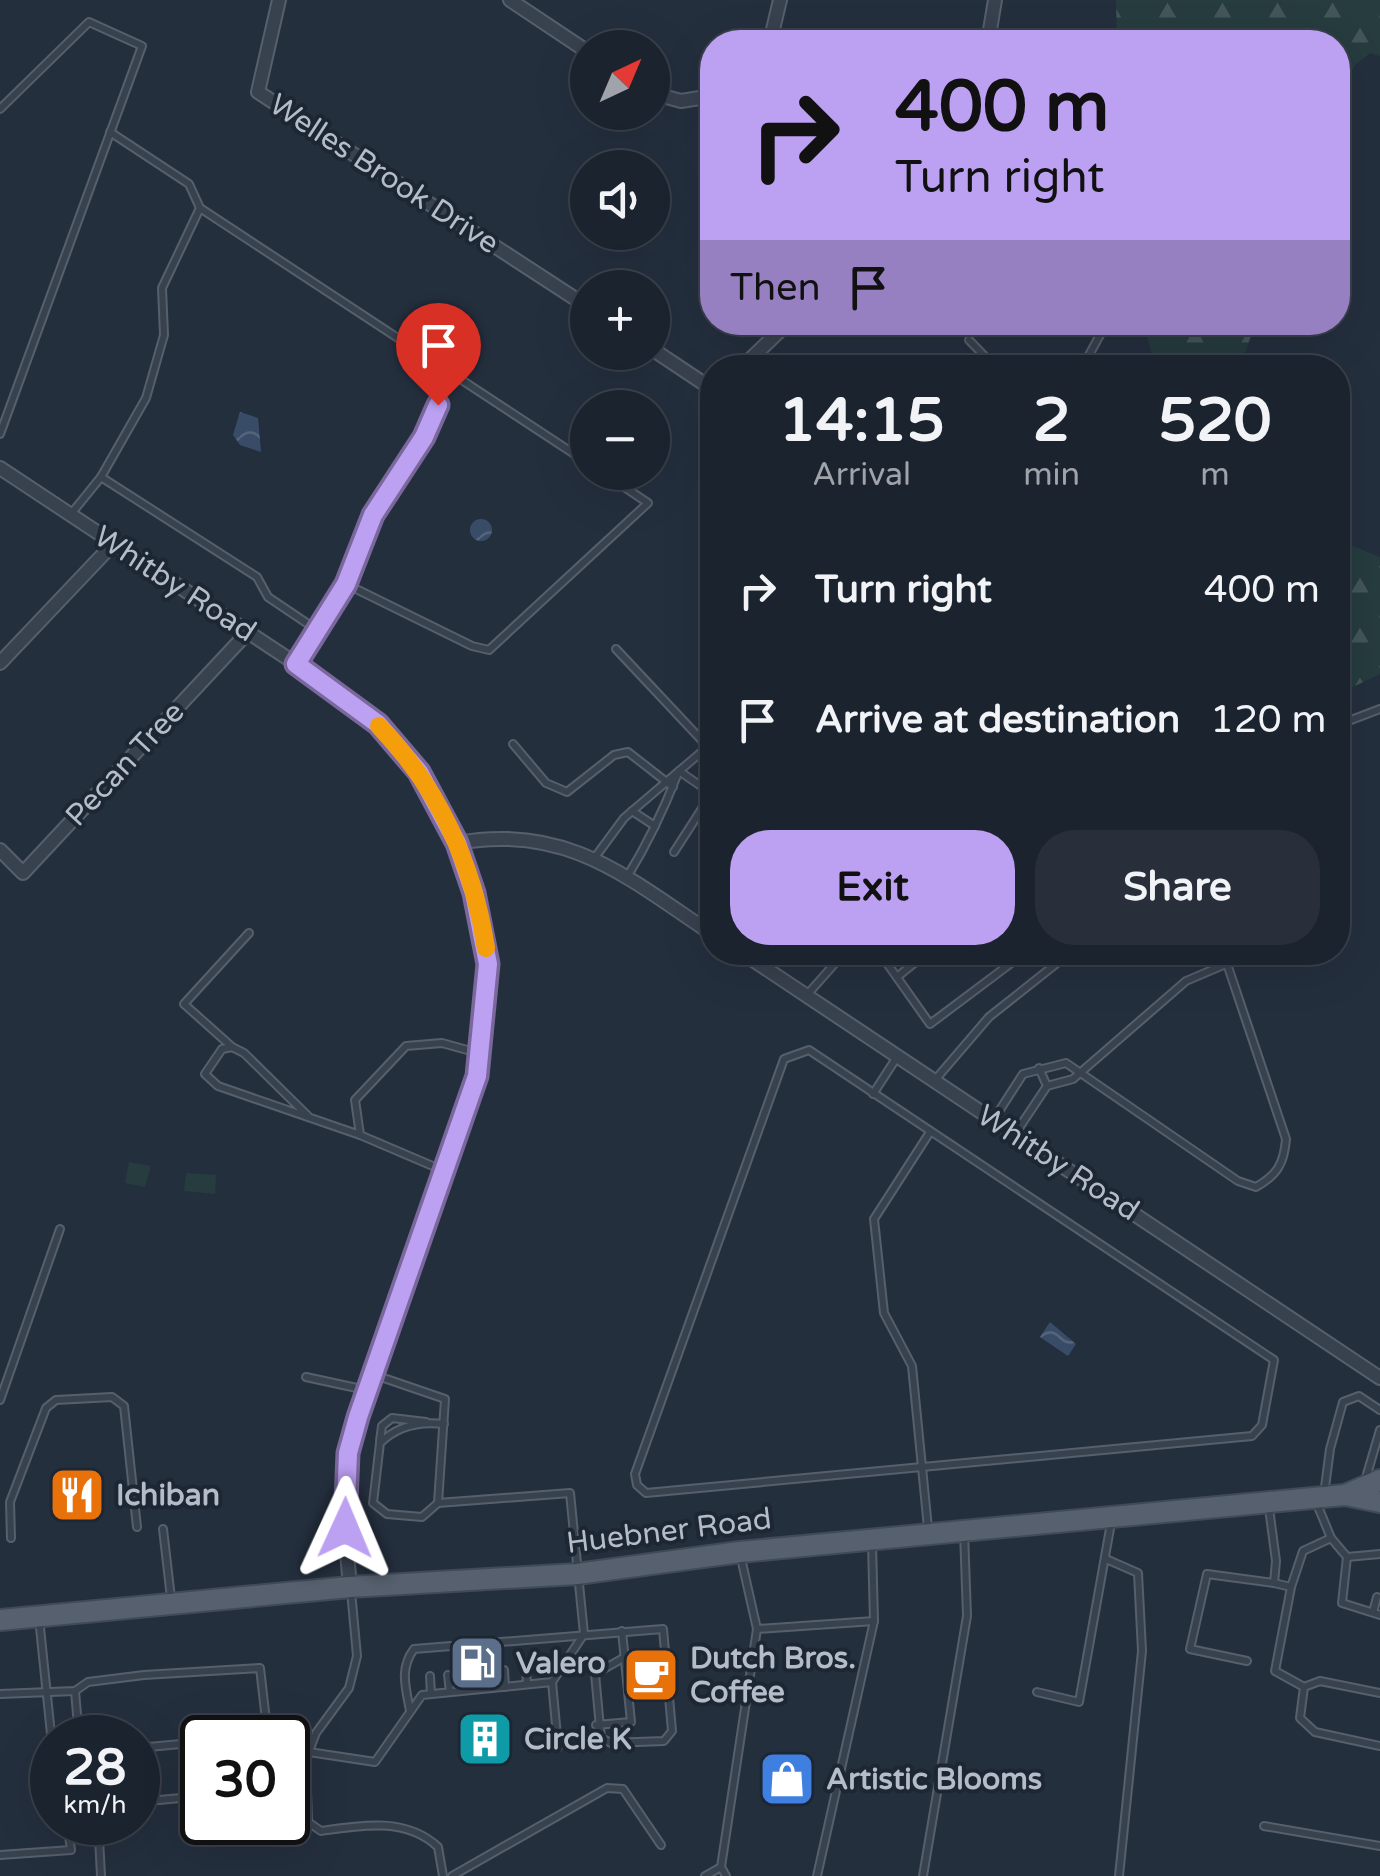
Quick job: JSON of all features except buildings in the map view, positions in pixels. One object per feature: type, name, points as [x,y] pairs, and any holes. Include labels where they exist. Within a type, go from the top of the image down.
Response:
[{"type":"main road","name":"Huebner Road","points":[[0,1620],[350,1588],[578,1574],[740,1552],[1345,1492],[1380,1502]]},
{"type":"street","name":"Welles Brook Drive","points":[[279,0],[258,92],[570,295]]},
{"type":"street","points":[[510,0],[570,40]]},
{"type":"street","points":[[773,30],[780,0]]},
{"type":"street","points":[[990,30],[994,0]]},
{"type":"street","points":[[670,96],[700,99]]},
{"type":"street","points":[[755,355],[775,335]]},
{"type":"street","points":[[670,361],[700,380]]},
{"type":"street","name":"Whitby Road","points":[[0,468],[337,691],[402,749],[439,804],[474,893],[488,964],[481,1054],[466,1113],[372,1374],[348,1453],[343,1507],[350,1588]]},
{"type":"street","points":[[0,663],[114,544]]},
{"type":"street","name":"Pecan Tree","points":[[0,850],[23,872],[248,632]]},
{"type":"street","points":[[457,843],[517,836],[559,845],[626,878],[700,926]]},
{"type":"street","name":"Whitby Road","points":[[760,965],[1379,1375]]},
{"type":"lane","points":[[0,109],[90,22],[142,46],[0,434]]},
{"type":"lane","points":[[110,132],[189,184],[200,208],[570,451]]},
{"type":"lane","points":[[70,515],[101,477],[146,398],[164,335],[162,288],[200,208]]},
{"type":"lane","points":[[970,340],[984,355]]},
{"type":"lane","points":[[296,664],[346,584],[373,515],[424,437],[451,374]]},
{"type":"lane","points":[[101,477],[256,577],[268,598],[317,630]]},
{"type":"lane","points":[[346,584],[472,646],[489,650],[648,503],[629,490]]},
{"type":"lane","points":[[616,649],[700,735]]},
{"type":"lane","points":[[1350,721],[1380,709]]},
{"type":"lane","points":[[513,744],[546,783],[567,792],[614,755],[628,752],[670,784]]},
{"type":"lane","points":[[626,878],[656,826],[657,813],[670,784],[700,754]]},
{"type":"lane","points":[[679,772],[700,785]]},
{"type":"lane","points":[[593,860],[632,811],[670,784]]},
{"type":"lane","points":[[632,811],[656,826]]},
{"type":"lane","points":[[674,852],[700,812]]},
{"type":"lane","points":[[249,932],[184,1004],[244,1053],[308,1116]]},
{"type":"lane","points":[[806,996],[833,965]]},
{"type":"lane","points":[[888,965],[930,1024],[1009,965]]},
{"type":"lane","points":[[896,977],[911,965]]},
{"type":"lane","points":[[934,1081],[988,1017],[1054,965]]},
{"type":"lane","points":[[1014,1134],[1047,1086],[1073,1079],[1186,981],[1224,965]]},
{"type":"lane","points":[[994,1120],[1023,1074],[1066,1063],[1238,1181],[1256,1188],[1274,1176],[1285,1158],[1286,1139],[1226,965]]},
{"type":"lane","points":[[360,1135],[355,1100],[406,1046],[442,1042],[481,1054]]},
{"type":"lane","points":[[232,1047],[222,1049],[206,1074],[208,1081],[360,1135],[443,1170]]},
{"type":"lane","points":[[809,1050],[930,1132],[1274,1360],[1262,1425],[1252,1436],[646,1493],[637,1486],[636,1474],[784,1059],[809,1050]]},
{"type":"lane","points":[[873,1094],[898,1056]]},
{"type":"lane","points":[[1039,1068],[1047,1086]]},
{"type":"lane","points":[[928,1534],[912,1366],[884,1313],[874,1219],[930,1132]]},
{"type":"lane","points":[[0,1400],[60,1229]]},
{"type":"lane","points":[[372,1374],[445,1399],[438,1504]]},
{"type":"lane","points":[[306,1377],[367,1390]]},
{"type":"lane","points":[[1345,1492],[1330,1449],[1343,1402],[1359,1396],[1380,1410]]},
{"type":"lane","points":[[11,1538],[10,1502],[46,1408],[56,1400],[112,1397],[124,1406],[137,1528]]},
{"type":"lane","points":[[444,1424],[392,1418],[382,1426],[373,1503],[379,1510],[422,1517],[438,1504],[570,1494],[584,1634],[552,1682],[558,1747]]},
{"type":"lane","points":[[380,1443],[398,1429],[426,1422]]},
{"type":"lane","points":[[1380,1430],[1345,1492],[1331,1538],[1303,1550],[1291,1587],[1275,1671],[1304,1687],[1320,1681],[1380,1693]]},
{"type":"lane","points":[[1268,1502],[1276,1560],[1274,1584]]},
{"type":"lane","points":[[1038,1692],[1080,1702],[1112,1517]]},
{"type":"lane","points":[[163,1529],[172,1604]]},
{"type":"lane","points":[[924,1876],[968,1616],[964,1531]]},
{"type":"lane","points":[[1331,1538],[1347,1557],[1342,1603],[1376,1614],[1377,1597]]},
{"type":"lane","points":[[817,1876],[874,1621],[872,1540]]},
{"type":"lane","points":[[726,1876],[721,1867],[757,1629],[740,1552]]},
{"type":"lane","points":[[1347,1557],[1380,1554]]},
{"type":"lane","points":[[1106,1560],[1138,1573],[1141,1631],[1119,1876]]},
{"type":"lane","points":[[1247,1662],[1190,1649],[1207,1574],[1291,1587]]},
{"type":"lane","points":[[310,1749],[316,1733],[348,1688],[357,1656],[350,1588]]},
{"type":"lane","points":[[38,1617],[48,1715]]},
{"type":"lane","points":[[757,1629],[874,1621]]},
{"type":"lane","points":[[410,1712],[404,1676],[406,1660],[414,1649],[663,1628],[672,1732],[664,1741],[611,1743],[600,1738],[595,1674],[625,1658]]},
{"type":"lane","points":[[596,1725],[631,1722],[622,1631]]},
{"type":"lane","points":[[524,1639],[524,1649]]},
{"type":"lane","points":[[501,1641],[502,1652]]},
{"type":"lane","points":[[486,1643],[486,1653]]},
{"type":"lane","points":[[466,1644],[466,1654]]},
{"type":"lane","points":[[447,1646],[448,1656]]},
{"type":"lane","points":[[430,1648],[430,1658]]},
{"type":"lane","points":[[0,1694],[75,1691],[88,1682],[260,1668],[265,1715]]},
{"type":"lane","points":[[526,1668],[527,1684]]},
{"type":"lane","points":[[504,1670],[505,1687]]},
{"type":"lane","points":[[487,1671],[488,1688]]},
{"type":"lane","points":[[467,1673],[468,1690]]},
{"type":"lane","points":[[448,1674],[450,1692]]},
{"type":"lane","points":[[430,1676],[431,1694]]},
{"type":"lane","points":[[310,1752],[376,1762],[422,1695],[552,1682]]},
{"type":"lane","points":[[1304,1687],[1300,1718],[1315,1732],[1380,1746]]},
{"type":"lane","points":[[75,1691],[77,1715]]},
{"type":"lane","points":[[452,1876],[607,1788],[624,1789],[633,1798],[661,1845]]},
{"type":"lane","points":[[310,1823],[321,1831],[364,1824],[412,1829],[438,1847],[443,1876]]},
{"type":"lane","points":[[1264,1826],[1380,1846]]},
{"type":"lane","points":[[0,1855],[70,1850],[69,1845]]},
{"type":"lane","points":[[99,1845],[101,1876]]},
{"type":"lane","points":[[705,1876],[721,1867]]},
{"type":"green space","points":[[1116,0],[1380,0],[1380,56],[1370,53],[1354,66],[1350,77],[1350,30],[1117,30]]},
{"type":"green space","points":[[1147,335],[1251,335],[1244,355],[1152,355]]},
{"type":"green space","points":[[1350,545],[1380,557],[1380,674],[1350,688]]},
{"type":"green space","points":[[129,1162],[151,1166],[145,1187],[125,1183]]},
{"type":"green space","points":[[186,1173],[216,1175],[215,1194],[184,1191]]},
{"type":"water","points":[[240,412],[258,418],[261,452],[240,445],[233,435]]},
{"type":"water","points":[[481,519],[489,522],[489,538],[481,541],[473,538],[470,530],[473,522]]},
{"type":"water","points":[[1050,1322],[1076,1344],[1068,1356],[1040,1337]]},
{"type":"slow traffic","points":[[379,726],[402,749],[439,804],[466,868],[486,948]]},
{"type":"place","name":"Ichiban","points":[[77,1495]]},
{"type":"place","name":"Valero","points":[[477,1663]]},
{"type":"place","name":"Dutch Bros. Coffee","points":[[651,1675]]},
{"type":"place","name":"Circle K","points":[[485,1739]]},
{"type":"place","name":"Artistic Blooms","points":[[787,1779]]},
{"type":"route","points":[[345,1528],[348,1453],[358,1417],[477,1076],[488,964],[474,893],[457,843],[419,772],[378,724],[296,664],[346,584],[373,515],[424,437],[438,405]]}]
